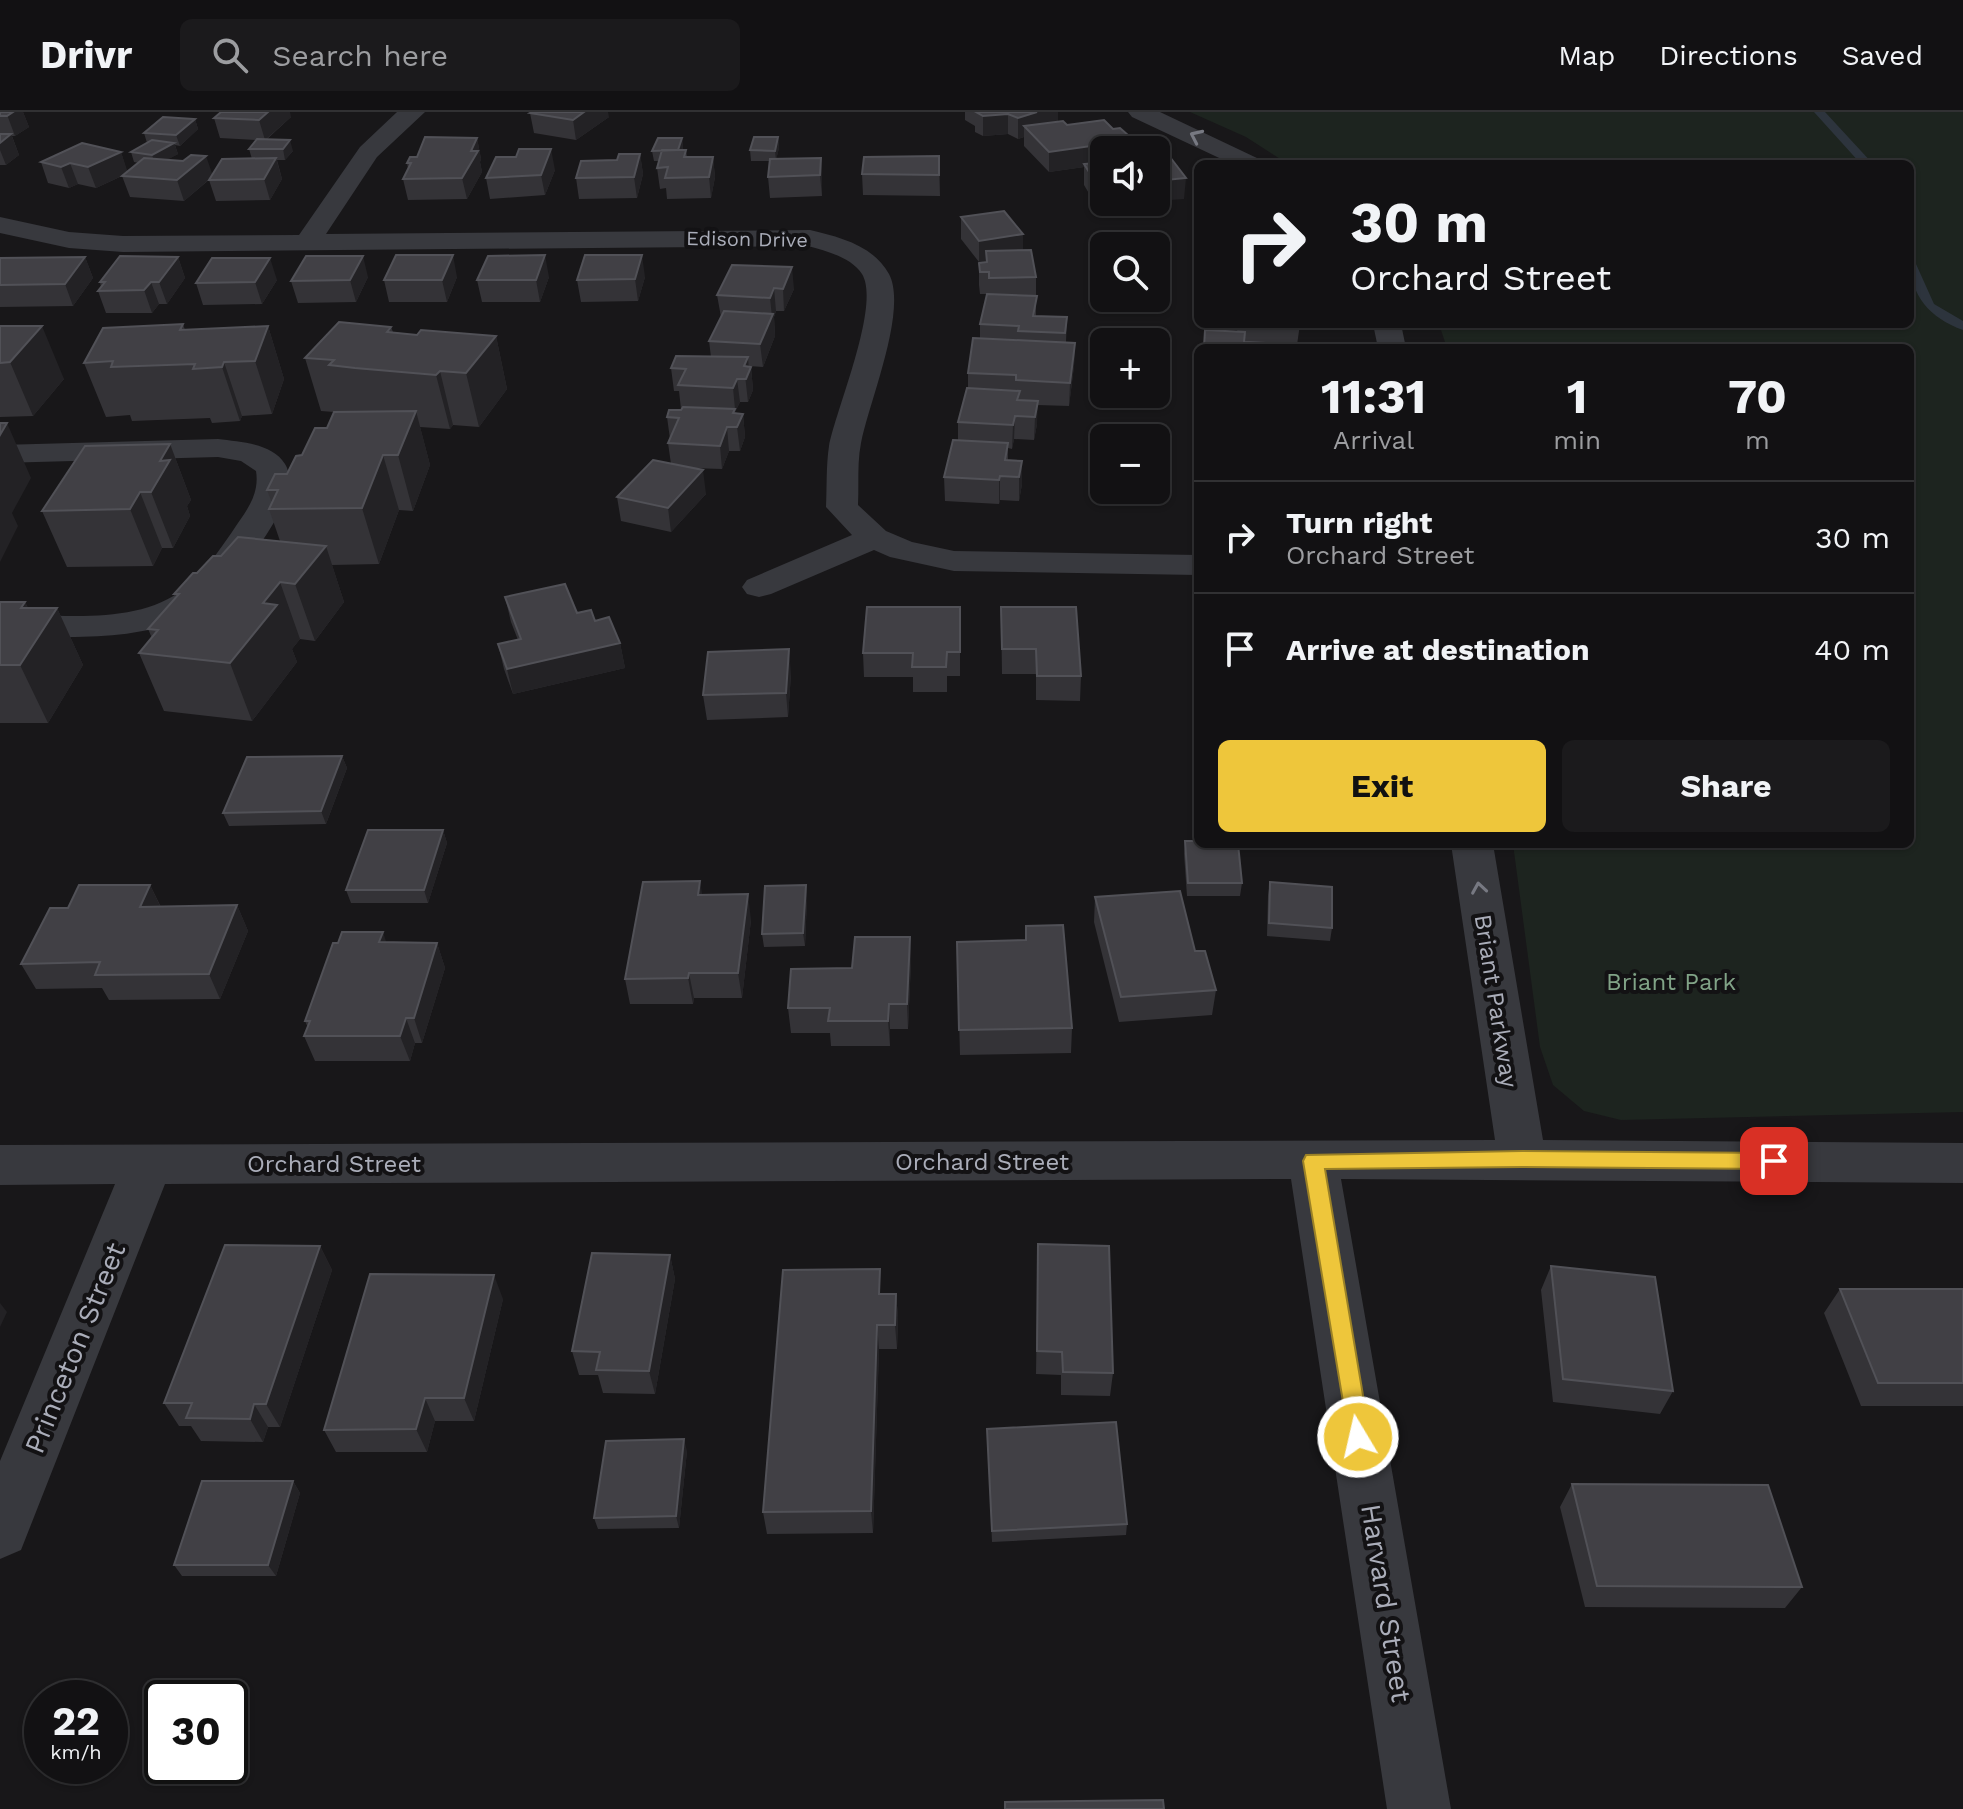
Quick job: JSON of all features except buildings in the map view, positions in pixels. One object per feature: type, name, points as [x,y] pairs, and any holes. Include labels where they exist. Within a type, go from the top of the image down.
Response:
[{"type":"street","points":[[308,241],[371,151],[389,130],[413,112]]},
{"type":"street","points":[[1140,112],[1242,160]]},
{"type":"street","name":"Edison Drive","points":[[0,225],[69,240],[123,244],[810,238],[857,255],[871,267],[879,280],[880,300],[845,446],[842,507],[874,538],[902,550],[954,561],[1194,565]]},
{"type":"street","points":[[0,454],[218,448],[250,453],[271,467],[276,483],[271,500],[226,565],[188,602],[157,615],[126,622],[0,625]]},
{"type":"street","points":[[759,587],[874,538]]},
{"type":"street","name":"Briant Parkway","points":[[1473,848],[1522,1159]]},
{"type":"street","name":"Orchard Street","points":[[0,1165],[1522,1159],[1963,1163]]},
{"type":"street","name":"Harvard Street","points":[[1313,1161],[1419,1809]]},
{"type":"street","name":"Princeton Street","points":[[0,1531],[148,1165]]},
{"type":"green space","name":"Briant Park","points":[[1190,112],[1963,112],[1963,1112],[1621,1120],[1584,1111],[1553,1085],[1540,1047],[1514,848],[1914,848],[1914,344],[1446,344],[1440,328],[1914,328],[1914,160],[1282,160],[1246,137]]},
{"type":"waterway","points":[[1819,112],[1863,160]]},
{"type":"waterway","points":[[1914,273],[1929,306],[1963,326]]},
{"type":"route","points":[[1358,1437],[1313,1161],[1774,1161]]}]
